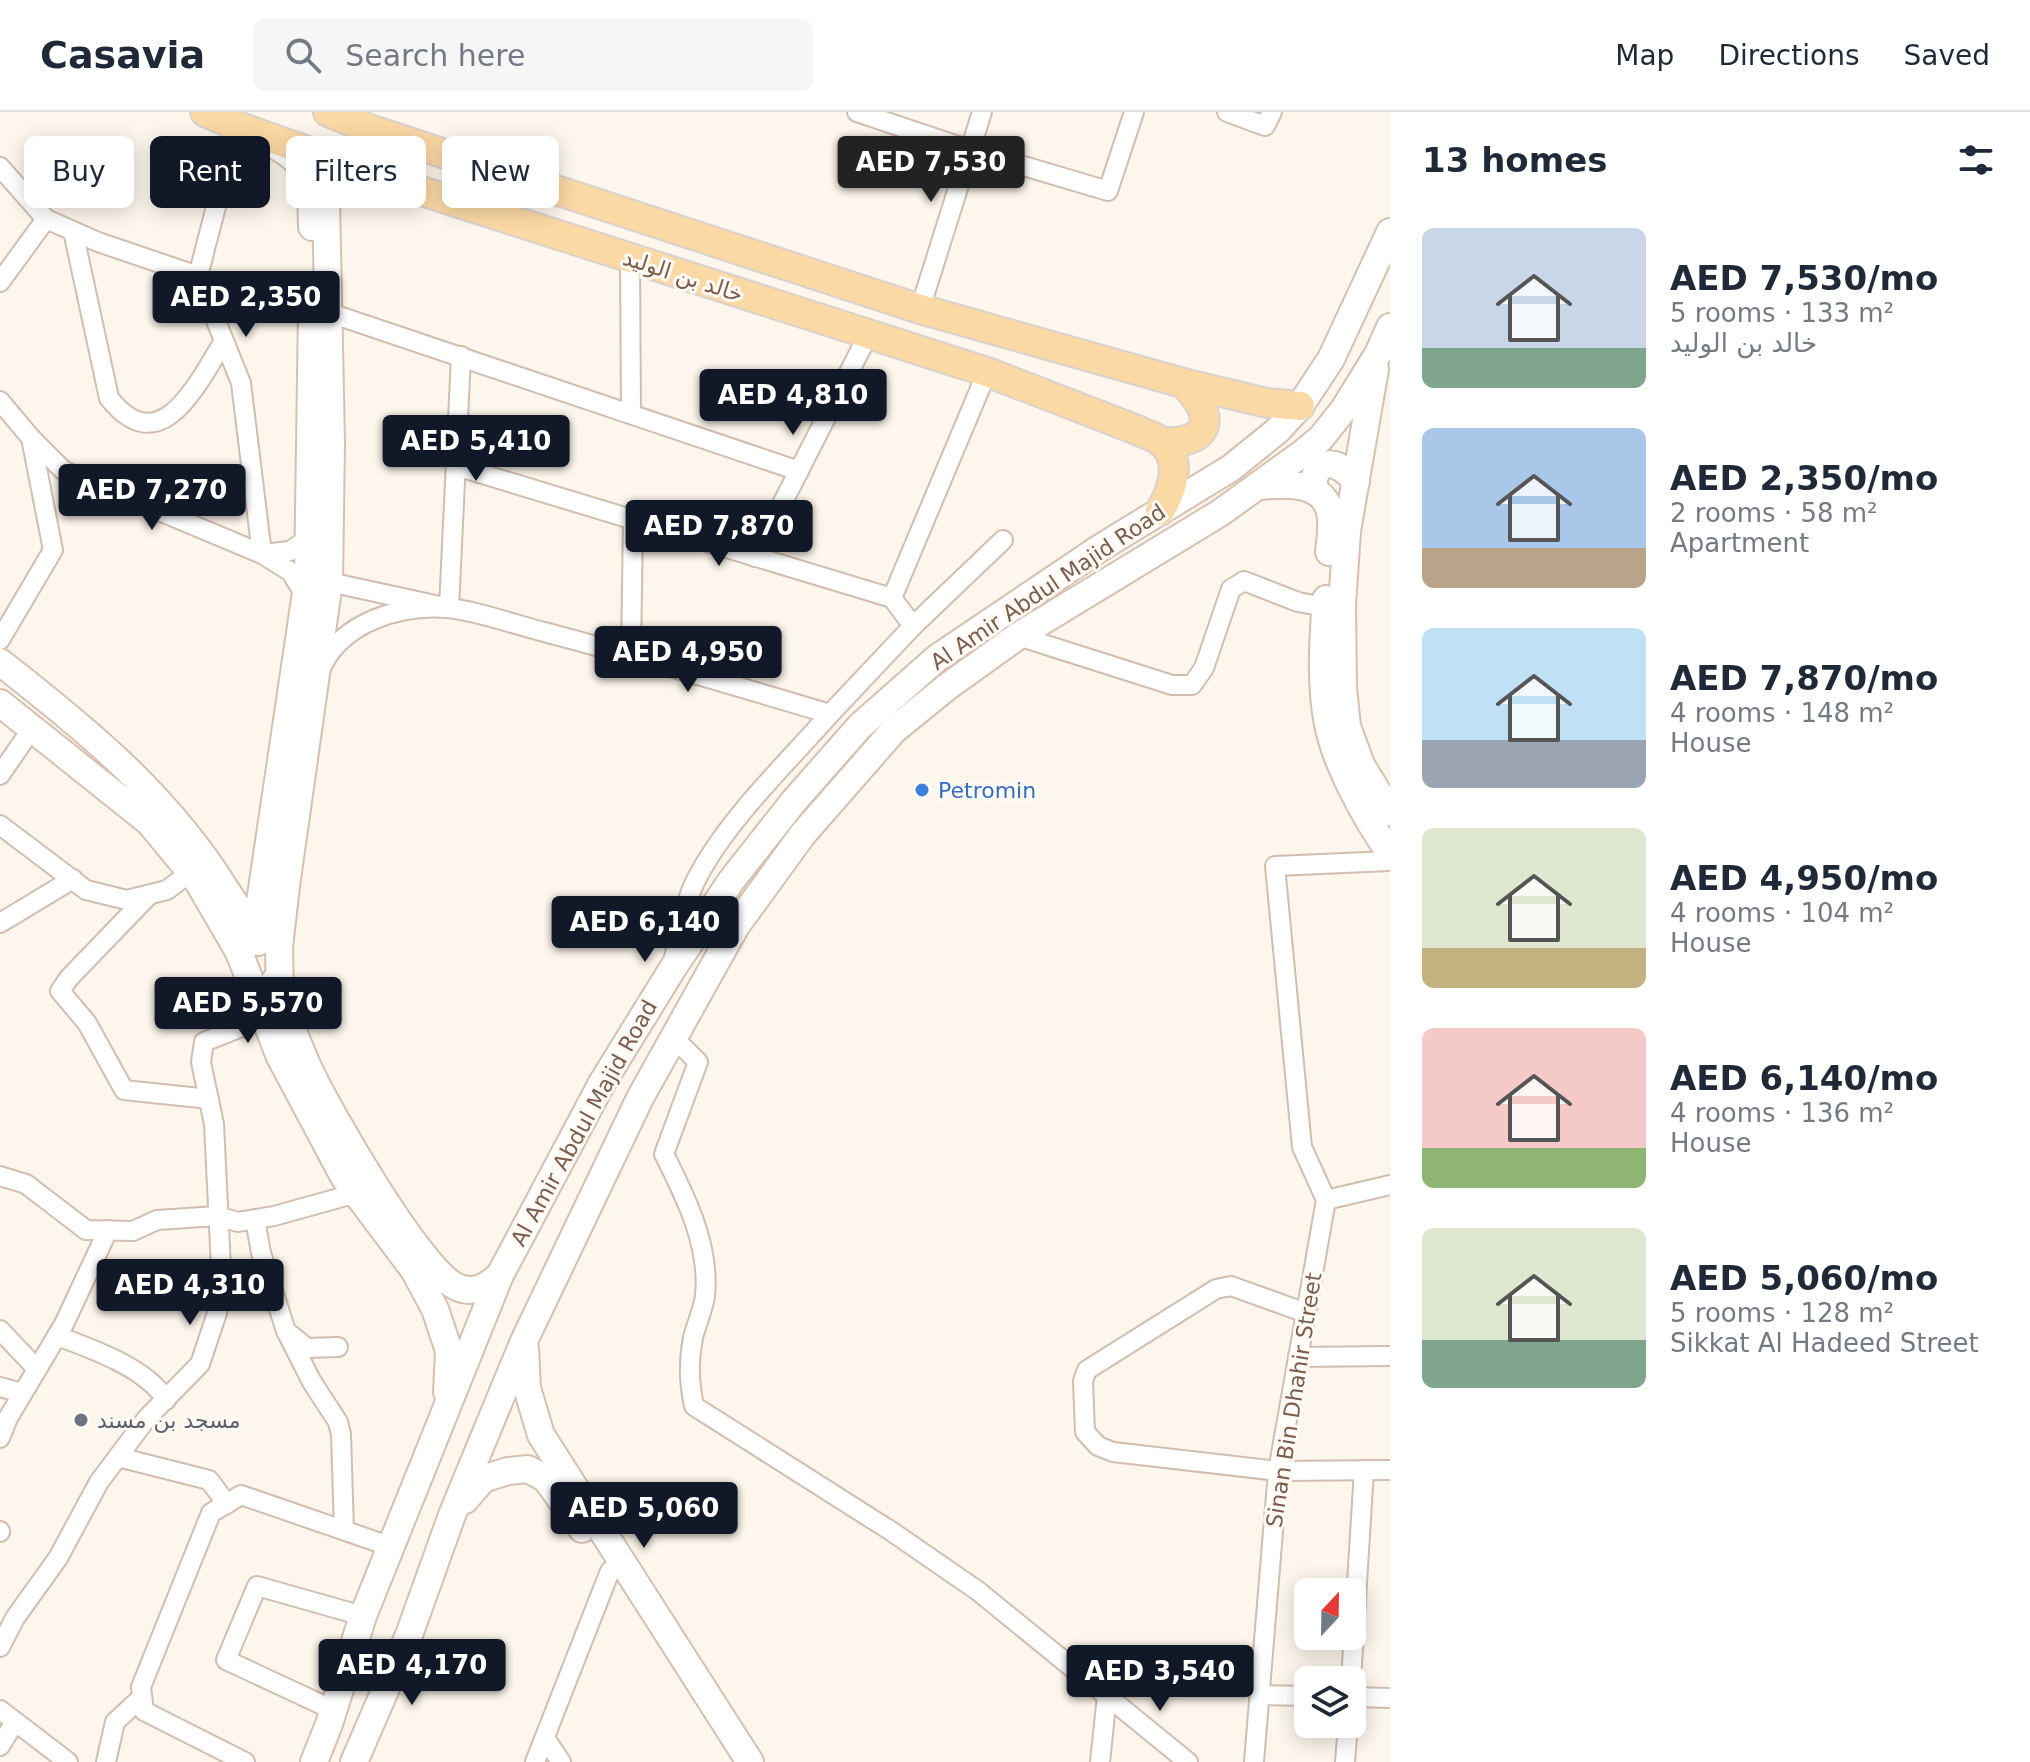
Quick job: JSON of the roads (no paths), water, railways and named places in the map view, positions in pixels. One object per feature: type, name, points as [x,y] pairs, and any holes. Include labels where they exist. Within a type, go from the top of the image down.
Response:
[{"type":"main road","name":"خالد بن الوليد","points":[[205,112],[286,143]]},
{"type":"main road","name":"خالد بن الوليد","points":[[328,112],[376,121],[920,309],[1183,383],[1267,403],[1300,406]]},
{"type":"main road","points":[[237,126],[285,150],[302,165],[309,177],[312,209],[312,441],[306,597],[270,849],[247,944],[264,1018],[280,1057],[344,1177],[414,1270],[435,1309],[449,1351],[442,1425]]},
{"type":"main road","name":"خالد بن الوليد","points":[[426,193],[987,372],[1161,442]]},
{"type":"main road","points":[[280,996],[279,947],[286,886],[329,582],[330,313],[326,208]]},
{"type":"main road","name":"Al Amir Abdul Majid Road","points":[[314,1762],[363,1616],[500,1275],[602,1083],[731,881],[794,801],[860,726],[937,658],[1100,548],[1253,451],[1278,430],[1300,406],[1331,359],[1390,232]]},
{"type":"main road","points":[[1390,327],[1378,354],[1347,531],[1342,605],[1343,688],[1347,726],[1361,765],[1390,812]]},
{"type":"main road","name":"Al Amir Abdul Majid Road","points":[[354,1762],[409,1635],[452,1515],[524,1341],[640,1098],[736,926],[803,834],[894,730],[1018,636],[1260,486],[1321,438],[1344,409],[1378,354]]},
{"type":"main road","points":[[1161,442],[1188,441],[1202,429],[1204,408],[1200,399],[1183,383]]},
{"type":"main road","points":[[1160,511],[1174,483],[1172,459],[1161,442]]},
{"type":"main road","points":[[1314,491],[1314,475],[1327,464],[1341,466],[1356,482]]},
{"type":"main road","points":[[1260,486],[1298,484],[1314,491],[1325,504],[1331,520],[1325,607],[1324,689],[1328,725],[1376,833],[1390,853]]},
{"type":"main road","points":[[0,662],[107,749],[168,809],[199,866],[280,996],[308,1069],[365,1168],[427,1262],[456,1287],[474,1291],[487,1287],[500,1275]]},
{"type":"main road","points":[[0,703],[199,866],[246,878],[257,871],[270,849]]},
{"type":"main road","points":[[524,1341],[527,1388],[541,1435],[750,1762]]},
{"type":"main road","points":[[452,1515],[483,1479],[528,1469],[546,1479],[610,1571],[731,1762]]},
{"type":"main road","points":[[303,1762],[329,1708],[363,1616]]},
{"type":"main road","points":[[366,1762],[409,1635]]},
{"type":"street","points":[[857,112],[1108,191],[1134,112]]},
{"type":"street","points":[[920,309],[982,112]]},
{"type":"street","points":[[1227,112],[1265,126],[1272,112]]},
{"type":"street","points":[[237,126],[198,276],[241,383],[262,554]]},
{"type":"street","points":[[0,167],[46,219],[198,276]]},
{"type":"street","points":[[0,282],[46,219]]},
{"type":"street","points":[[73,231],[109,398],[123,416],[146,423],[169,418],[187,400],[224,341]]},
{"type":"street","points":[[630,259],[631,414]]},
{"type":"street","points":[[330,313],[799,471]]},
{"type":"street","points":[[755,557],[868,335]]},
{"type":"street","points":[[449,608],[461,356]]},
{"type":"street","points":[[892,598],[987,372]]},
{"type":"street","points":[[0,401],[64,471],[262,554],[291,572],[306,597]]},
{"type":"street","points":[[0,640],[53,550],[31,438]]},
{"type":"street","points":[[456,466],[892,598],[913,626]]},
{"type":"street","points":[[631,655],[633,520]]},
{"type":"street","points":[[262,554],[290,551],[309,538]]},
{"type":"street","points":[[673,968],[682,923],[695,883],[718,844],[830,714],[913,626],[1003,540]]},
{"type":"street","points":[[1018,636],[1172,685],[1192,685],[1204,668],[1231,589],[1244,581],[1298,602],[1325,607]]},
{"type":"street","points":[[329,582],[449,608],[631,655],[830,714]]},
{"type":"street","points":[[315,683],[329,651],[352,631],[381,617],[414,609],[449,608]]},
{"type":"street","points":[[0,775],[33,727]]},
{"type":"street","points":[[0,825],[86,890],[127,900],[167,890],[199,866]]},
{"type":"street","points":[[1390,861],[1275,866],[1302,1147],[1326,1200],[1390,1185]]},
{"type":"street","points":[[0,923],[73,879]]},
{"type":"street","points":[[149,895],[60,991],[87,1023],[124,1090],[209,1099]]},
{"type":"street","points":[[0,1647],[15,1618],[58,1558],[99,1482],[147,1418],[200,1364],[217,1313],[221,1268],[214,1124],[201,1062],[204,1042],[264,1018]]},
{"type":"street","points":[[672,1036],[698,1062],[664,1154],[697,1224],[703,1263],[705,1297],[693,1341],[688,1382],[694,1406],[891,1531],[978,1591],[1184,1761]]},
{"type":"street","points":[[0,1176],[26,1184],[86,1230],[133,1231],[157,1220],[217,1216],[238,1222],[357,1193]]},
{"type":"street","name":"Sinan Bin Dhahir Street","points":[[1254,1762],[1278,1471],[1326,1200]]},
{"type":"street","points":[[255,1219],[261,1253],[286,1331],[312,1382],[338,1422],[344,1530]]},
{"type":"street","points":[[0,1438],[8,1418],[57,1336],[108,1230]]},
{"type":"street","points":[[1306,1313],[1231,1286],[1216,1289],[1087,1370],[1083,1381],[1085,1432],[1098,1446],[1113,1452],[1278,1471],[1390,1470]]},
{"type":"street","points":[[0,1330],[37,1369]]},
{"type":"street","points":[[286,1331],[307,1348],[338,1347]]},
{"type":"street","points":[[57,1336],[131,1369],[161,1391],[166,1400]]},
{"type":"street","points":[[1298,1357],[1390,1356]]},
{"type":"street","points":[[0,1387],[22,1393]]},
{"type":"street","points":[[118,1457],[209,1480],[227,1504]]},
{"type":"street","points":[[1352,1666],[1364,1470]]},
{"type":"street","points":[[245,1762],[144,1711],[142,1697],[141,1687],[211,1513],[241,1495],[392,1547]]},
{"type":"street","points":[[535,1762],[610,1571]]},
{"type":"street","points":[[329,1708],[226,1660],[257,1586],[363,1616]]},
{"type":"street","points":[[1260,1695],[1294,1696]]},
{"type":"street","points":[[1102,1761],[1107,1696]]},
{"type":"street","points":[[106,1762],[115,1722],[142,1697]]},
{"type":"street","points":[[1366,1697],[1390,1698]]},
{"type":"street","points":[[0,1710],[68,1762]]},
{"type":"street","points":[[0,1746],[15,1722]]},
{"type":"street","points":[[545,1738],[561,1762]]},
{"type":"street","points":[[1345,1762],[1347,1738]]},
{"type":"place","name":"Petromin","points":[[922,790]]},
{"type":"place","name":"مسجد بن مسند","points":[[81,1420]]}]
